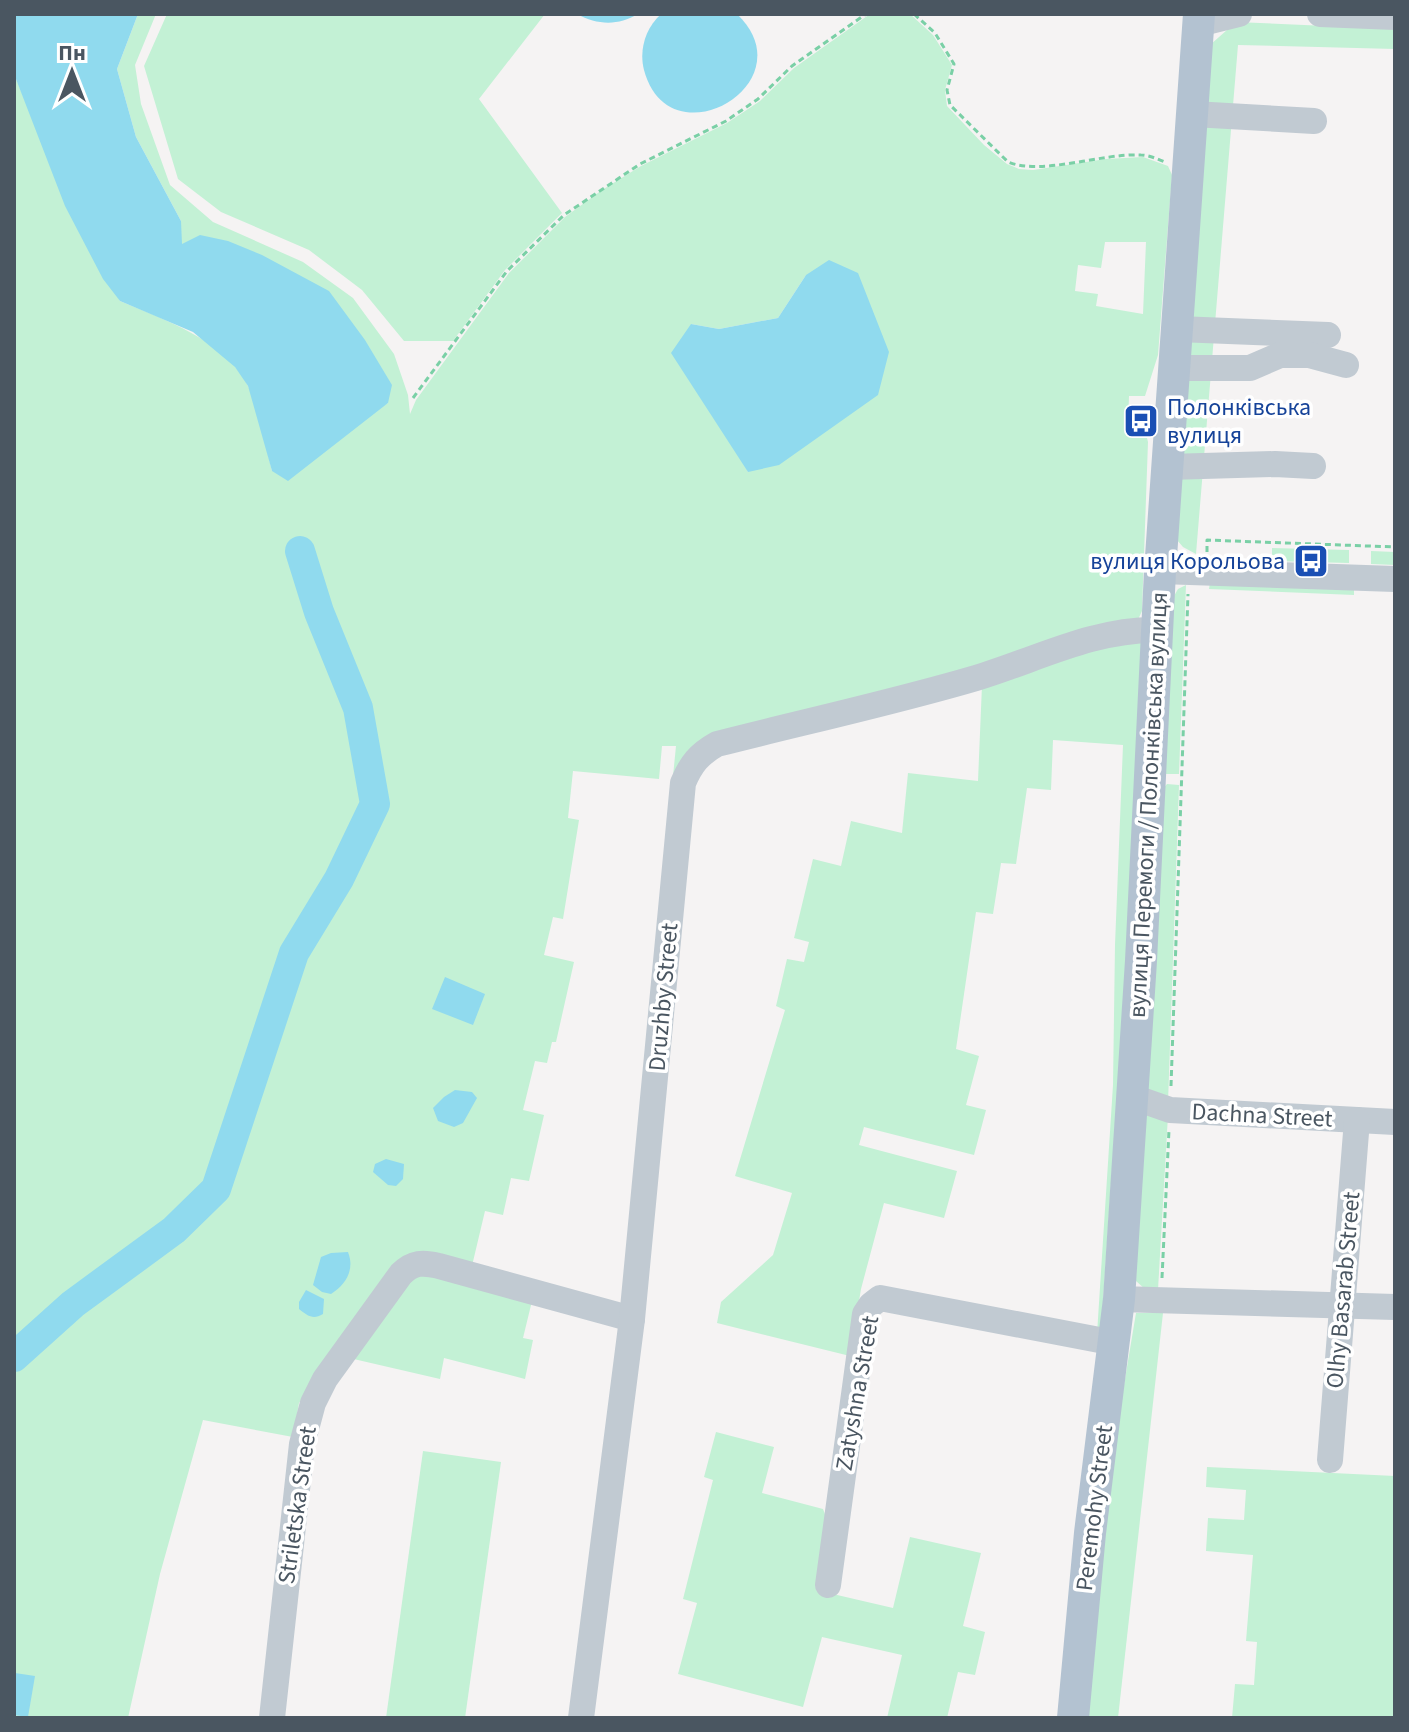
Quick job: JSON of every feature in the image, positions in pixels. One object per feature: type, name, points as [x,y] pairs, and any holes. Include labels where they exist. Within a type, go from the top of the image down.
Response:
[{"type":"main road","name":"вулиця Перемоги / Полонківська вулиця","points":[[1119,1299],[1141,961],[1160,571],[1199,19]]},
{"type":"main road","name":"Peremohy Street","points":[[1073,1718],[1090,1533],[1119,1299]]},
{"type":"street","points":[[1199,19],[1239,14]]},
{"type":"street","points":[[1320,14],[1395,17]]},
{"type":"street","points":[[1193,114],[1314,121]]},
{"type":"street","points":[[1178,329],[1328,335]]},
{"type":"street","points":[[1175,368],[1250,368],[1280,355],[1309,355],[1346,365]]},
{"type":"street","points":[[1168,467],[1313,466]]},
{"type":"street","points":[[1160,571],[1395,579]]},
{"type":"street","name":"Druzhby Street","points":[[581,1718],[632,1319],[683,783],[691,764],[701,752],[717,744],[978,677],[1052,650],[1109,634],[1134,629],[1157,630]]},
{"type":"street","name":"Dachna Street","points":[[1130,1096],[1170,1110],[1395,1122]]},
{"type":"street","name":"Olhy Basarab Street","points":[[1330,1460],[1357,1120]]},
{"type":"street","name":"Striletska Street","points":[[272,1718],[302,1444],[313,1403],[341,1355],[401,1274],[410,1265],[425,1263],[632,1319]]},
{"type":"street","name":"Zatyshna Street","points":[[828,1585],[865,1314],[871,1305],[880,1298],[1115,1343]]},
{"type":"street","points":[[1119,1299],[1395,1307]]},
{"type":"path","points":[[413,398],[507,271],[564,215],[640,164],[726,121],[758,99],[792,66],[866,14]]},
{"type":"path","points":[[914,14],[935,33],[954,64],[947,90],[950,105],[1008,162],[1019,167],[1032,167],[1105,156],[1144,155],[1169,163],[1189,176]]},
{"type":"path","points":[[1160,1301],[1170,1110],[1188,591],[1205,592],[1207,540],[1395,547]]},
{"type":"green space","points":[[138,14],[156,14],[135,65],[141,104],[170,185],[213,222],[303,262],[353,298],[394,354],[408,395],[410,414],[416,400],[509,273],[565,217],[641,166],[727,123],[760,101],[794,68],[870,14],[910,14],[933,35],[952,65],[945,90],[947,106],[1007,164],[1033,170],[1143,157],[1168,166],[1172,175],[1158,355],[1145,396],[1129,396],[1128,425],[1144,426],[1148,442],[1142,611],[1136,624],[702,742],[664,867],[676,746],[662,746],[659,779],[573,771],[568,818],[579,820],[563,919],[553,917],[544,955],[574,962],[556,1042],[552,1042],[547,1063],[535,1061],[523,1110],[544,1115],[529,1181],[511,1178],[503,1215],[485,1211],[471,1270],[424,1259],[338,1350],[299,1403],[293,1437],[203,1420],[160,1574],[128,1718],[14,1718],[14,74],[120,301],[192,333],[225,356],[238,370],[256,406],[272,471],[388,403],[181,245],[181,221],[136,137],[117,69]],"holes":[[[1105,242],[1146,242],[1143,314],[1096,306],[1098,294],[1075,291],[1078,265],[1101,268]],[[806,275],[748,472],[691,324],[719,329],[778,318]]]},
{"type":"green space","points":[[167,14],[545,14],[479,99],[562,213],[505,270],[453,341],[404,341],[362,290],[309,250],[221,212],[178,179],[144,66]]},
{"type":"green space","points":[[1236,22],[1395,29],[1395,49],[1238,45],[1196,554],[1177,540],[1210,45]]},
{"type":"green space","points":[[1272,548],[1349,550],[1349,563],[1272,561]]},
{"type":"green space","points":[[1371,551],[1395,552],[1395,565],[1371,564]]},
{"type":"green space","points":[[1210,582],[1354,587],[1354,595],[1209,589]]},
{"type":"green space","points":[[1186,585],[1179,774],[1166,774],[1159,762],[1167,608],[1178,589]]},
{"type":"green space","points":[[1148,637],[1101,1331],[1097,1334],[1113,1085],[1123,745],[1053,740],[1051,790],[1027,788],[1016,864],[1001,863],[993,914],[976,912],[956,1049],[979,1056],[966,1105],[986,1110],[974,1155],[864,1127],[859,1145],[957,1171],[944,1218],[884,1203],[861,1289],[850,1356],[717,1323],[721,1302],[773,1255],[792,1193],[735,1176],[785,1010],[776,1006],[787,959],[804,962],[809,942],[794,938],[813,859],[841,866],[851,821],[902,833],[908,773],[978,781],[982,685],[1053,655]]},
{"type":"green space","points":[[1167,784],[1179,785],[1168,1103],[1152,1098],[1143,1083],[1156,797]]},
{"type":"green space","points":[[1140,1108],[1168,1115],[1158,1290],[1145,1289],[1136,1281]]},
{"type":"green space","points":[[412,1269],[532,1301],[523,1338],[533,1340],[525,1379],[444,1358],[440,1379],[345,1357]]},
{"type":"green space","points":[[1136,1313],[1163,1313],[1118,1718],[1084,1718],[1099,1535]]},
{"type":"green space","points":[[716,1432],[774,1447],[762,1493],[823,1509],[828,1522],[820,1591],[893,1608],[910,1537],[981,1553],[963,1626],[985,1632],[975,1675],[958,1672],[947,1718],[887,1718],[902,1655],[822,1637],[803,1707],[678,1674],[697,1603],[683,1599],[713,1480],[704,1477]]},
{"type":"green space","points":[[423,1451],[501,1462],[465,1718],[386,1718]]},
{"type":"green space","points":[[1207,1467],[1395,1476],[1395,1718],[1232,1718],[1235,1684],[1254,1685],[1257,1642],[1246,1641],[1253,1555],[1206,1551],[1208,1518],[1244,1520],[1246,1490],[1206,1487]]},
{"type":"water","points":[[14,14],[138,14],[117,69],[136,137],[181,221],[182,244],[200,235],[228,241],[262,255],[329,291],[365,340],[392,385],[388,403],[288,481],[272,471],[248,386],[235,367],[193,332],[120,301],[103,279],[65,206],[14,74]]},
{"type":"water","points":[[577,14],[638,14],[608,23]]},
{"type":"water","points":[[661,14],[737,14],[755,40],[756,65],[746,87],[727,103],[703,112],[679,111],[658,97],[644,70],[642,55],[647,33]]},
{"type":"water","points":[[829,260],[858,273],[889,352],[878,395],[779,465],[748,472],[671,353],[691,324],[719,329],[778,318],[806,275]]},
{"type":"water","points":[[445,977],[485,994],[473,1025],[432,1009]]},
{"type":"water","points":[[455,1090],[472,1092],[477,1098],[463,1123],[454,1127],[438,1121],[433,1108]]},
{"type":"water","points":[[386,1159],[404,1164],[403,1179],[396,1186],[388,1185],[373,1172],[375,1164]]},
{"type":"water","points":[[348,1252],[350,1271],[341,1286],[331,1294],[313,1285],[321,1257]]},
{"type":"water","points":[[306,1290],[324,1299],[323,1314],[311,1316],[299,1309],[299,1302]]},
{"type":"water","points":[[15,1673],[35,1676],[28,1717],[14,1715]]},
{"type":"waterway","points":[[14,1357],[73,1304],[174,1230],[216,1189],[294,953],[339,879],[375,804],[358,708],[319,612],[300,551]]},
{"type":"place","name":"Полонківська вулиця","points":[[1141,421]]},
{"type":"place","name":"вулиця Корольова","points":[[1311,561]]}]
